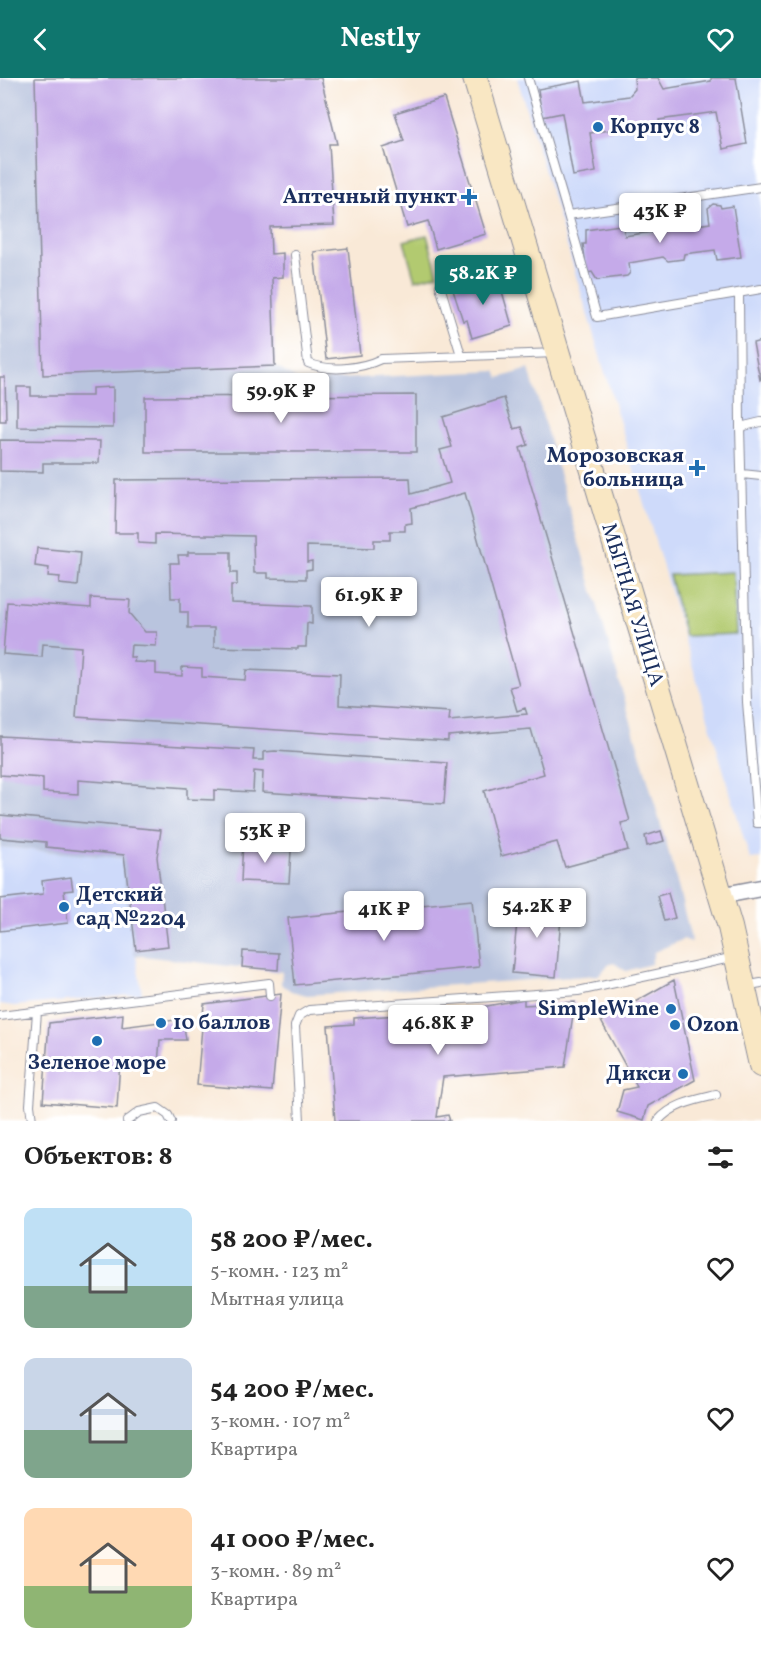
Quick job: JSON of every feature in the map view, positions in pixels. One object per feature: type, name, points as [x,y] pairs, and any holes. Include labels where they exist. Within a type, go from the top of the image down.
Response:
[{"type":"main road","name":"МЫТНАЯ УЛИЦА","points":[[475,78],[737,957],[752,985],[761,1065]]},
{"type":"street","points":[[719,896],[761,888]]},
{"type":"lane","points":[[528,78],[597,317],[761,289]]},
{"type":"lane","points":[[568,216],[761,187]]},
{"type":"lane","points":[[295,255],[308,363],[320,368],[368,366],[381,359],[557,352]]},
{"type":"lane","points":[[440,286],[461,355]]},
{"type":"lane","points":[[740,293],[747,702],[757,823],[761,823]]},
{"type":"lane","points":[[741,427],[761,422]]},
{"type":"lane","points":[[742,474],[761,476]]},
{"type":"lane","points":[[300,1121],[295,1026],[299,1016],[309,1010],[585,990],[737,957]]},
{"type":"lane","points":[[0,1016],[268,983],[270,996]]},
{"type":"lane","points":[[33,1121],[30,1105],[37,1012]]},
{"type":"lane","points":[[658,1121],[664,1114],[687,1102],[716,1095]]},
{"type":"lane","points":[[127,1121],[139,1112],[158,1108],[168,1115],[171,1121]]},
{"type":"shaded area","points":[[0,78],[321,78],[337,144],[329,145],[334,225],[270,227],[275,366],[299,381],[496,371],[499,378],[529,369],[675,874],[692,943],[684,939],[654,952],[651,964],[626,971],[614,963],[608,965],[599,975],[307,995],[291,991],[281,984],[282,972],[134,955],[121,858],[0,847]]},
{"type":"shaded area","name":"Морозовская больница","points":[[517,78],[761,78],[761,858],[750,859]]},
{"type":"shaded area","name":"Детский сад №2204","points":[[0,847],[121,858],[142,994],[14,1006],[0,1004]]},
{"type":"green space","points":[[427,235],[438,274],[415,280],[404,241]]},
{"type":"green space","points":[[733,572],[736,634],[685,636],[669,575]]},
{"type":"building","points":[[35,78],[321,78],[337,144],[329,144],[334,225],[270,227],[271,254],[283,253],[283,277],[272,278],[275,366],[43,375]]},
{"type":"building","name":"Корпус 8","points":[[634,78],[658,78],[664,89],[711,81],[711,78],[736,78],[747,144],[723,149],[716,112],[659,120],[660,126],[645,128],[645,125],[590,133],[596,172],[573,176],[562,113],[542,117],[538,89],[581,81],[585,102],[629,96],[635,89]]},
{"type":"building","points":[[444,98],[486,234],[436,249],[428,221],[407,227],[383,148],[404,141],[395,113]]},
{"type":"building","points":[[713,204],[720,205],[721,208],[733,206],[741,257],[717,260],[715,250],[684,254],[683,259],[668,261],[663,257],[629,263],[630,273],[627,276],[597,280],[592,272],[587,273],[583,244],[586,244],[586,230],[620,225],[623,227],[625,236],[710,223],[708,208]]},
{"type":"building","points":[[348,248],[360,355],[326,359],[314,252]]},
{"type":"building","points":[[497,274],[512,326],[472,338],[467,320],[463,321],[452,287]]},
{"type":"building","points":[[761,341],[761,379],[760,380],[753,343]]},
{"type":"building","points":[[0,377],[5,377],[6,421],[0,421]]},
{"type":"building","points":[[17,387],[31,387],[31,396],[92,396],[92,388],[113,387],[113,428],[17,427]]},
{"type":"building","points":[[416,395],[416,452],[145,452],[145,397]]},
{"type":"building","points":[[504,398],[514,429],[522,427],[528,445],[520,448],[630,821],[621,823],[628,850],[565,867],[557,842],[501,856],[484,791],[544,774],[531,729],[448,736],[448,741],[76,717],[81,647],[43,644],[42,657],[3,654],[7,602],[91,608],[91,598],[130,600],[129,613],[145,632],[157,632],[156,646],[131,645],[130,657],[135,657],[134,662],[156,663],[156,674],[182,676],[182,667],[202,668],[202,677],[245,680],[246,670],[340,674],[339,705],[450,712],[449,721],[527,714],[525,708],[517,711],[510,687],[519,685],[465,493],[411,508],[412,523],[405,524],[405,531],[390,531],[390,540],[374,540],[374,548],[307,546],[307,562],[312,561],[312,569],[306,570],[306,579],[268,578],[268,573],[254,573],[253,536],[155,534],[155,544],[138,543],[138,533],[115,533],[116,480],[410,478],[411,494],[450,483],[440,450],[452,447],[443,417]]},
{"type":"building","points":[[0,440],[100,441],[99,463],[43,463],[43,472],[0,471]]},
{"type":"building","points":[[37,548],[81,552],[78,586],[59,584],[60,577],[48,576],[49,568],[35,566]]},
{"type":"building","points":[[188,552],[231,552],[231,573],[237,573],[237,585],[231,585],[231,603],[312,606],[312,624],[307,623],[306,647],[298,647],[298,649],[214,647],[214,628],[188,628],[188,612],[180,612],[180,598],[171,598],[170,563],[179,563],[178,555],[188,555]]},
{"type":"building","points":[[0,736],[254,750],[253,760],[264,760],[264,752],[275,751],[447,763],[444,804],[262,792],[263,772],[254,771],[253,792],[214,790],[214,800],[187,799],[187,788],[78,780],[78,794],[43,792],[43,778],[0,775]]},
{"type":"building","points":[[0,815],[161,830],[157,857],[168,946],[136,950],[124,855],[46,847],[46,842],[0,838]]},
{"type":"building","points":[[661,831],[664,841],[647,846],[645,836]]},
{"type":"building","points":[[243,840],[261,840],[260,849],[291,851],[289,883],[241,881]]},
{"type":"building","points":[[71,877],[73,890],[64,891],[68,923],[0,931],[0,899],[43,894],[42,881]]},
{"type":"building","points":[[668,893],[675,918],[664,921],[657,896]]},
{"type":"building","points":[[472,900],[479,967],[295,985],[288,918]]},
{"type":"building","points":[[519,901],[562,906],[556,977],[512,973]]},
{"type":"building","points":[[243,951],[279,953],[278,970],[242,967]]},
{"type":"building","points":[[674,980],[695,1080],[648,1106],[644,1120],[617,1112],[623,1090],[637,1087],[601,1021]]},
{"type":"building","points":[[281,994],[272,1091],[197,1085],[204,1004]]},
{"type":"building","points":[[524,999],[524,1005],[575,1002],[565,1067],[443,1077],[437,1117],[448,1115],[450,1121],[335,1121],[328,1026],[354,1024],[354,1018],[461,1011]]},
{"type":"building","points":[[123,1014],[122,1027],[183,1019],[186,1040],[160,1040],[158,1064],[120,1061],[117,1108],[43,1102],[49,1023]]},
{"type":"place","name":"Корпус 8","points":[[598,127]]},
{"type":"place","name":"Аптечный пункт","points":[[469,197]]},
{"type":"place","name":"Морозовская больница","points":[[697,468]]},
{"type":"place","name":"Детский сад №2204","points":[[64,907]]},
{"type":"place","name":"SimpleWine","points":[[671,1009]]},
{"type":"place","name":"10 баллов","points":[[161,1023]]},
{"type":"place","name":"Ozon","points":[[675,1025]]},
{"type":"place","name":"Зеленое море","points":[[97,1041]]},
{"type":"place","name":"Дикси","points":[[683,1074]]}]
